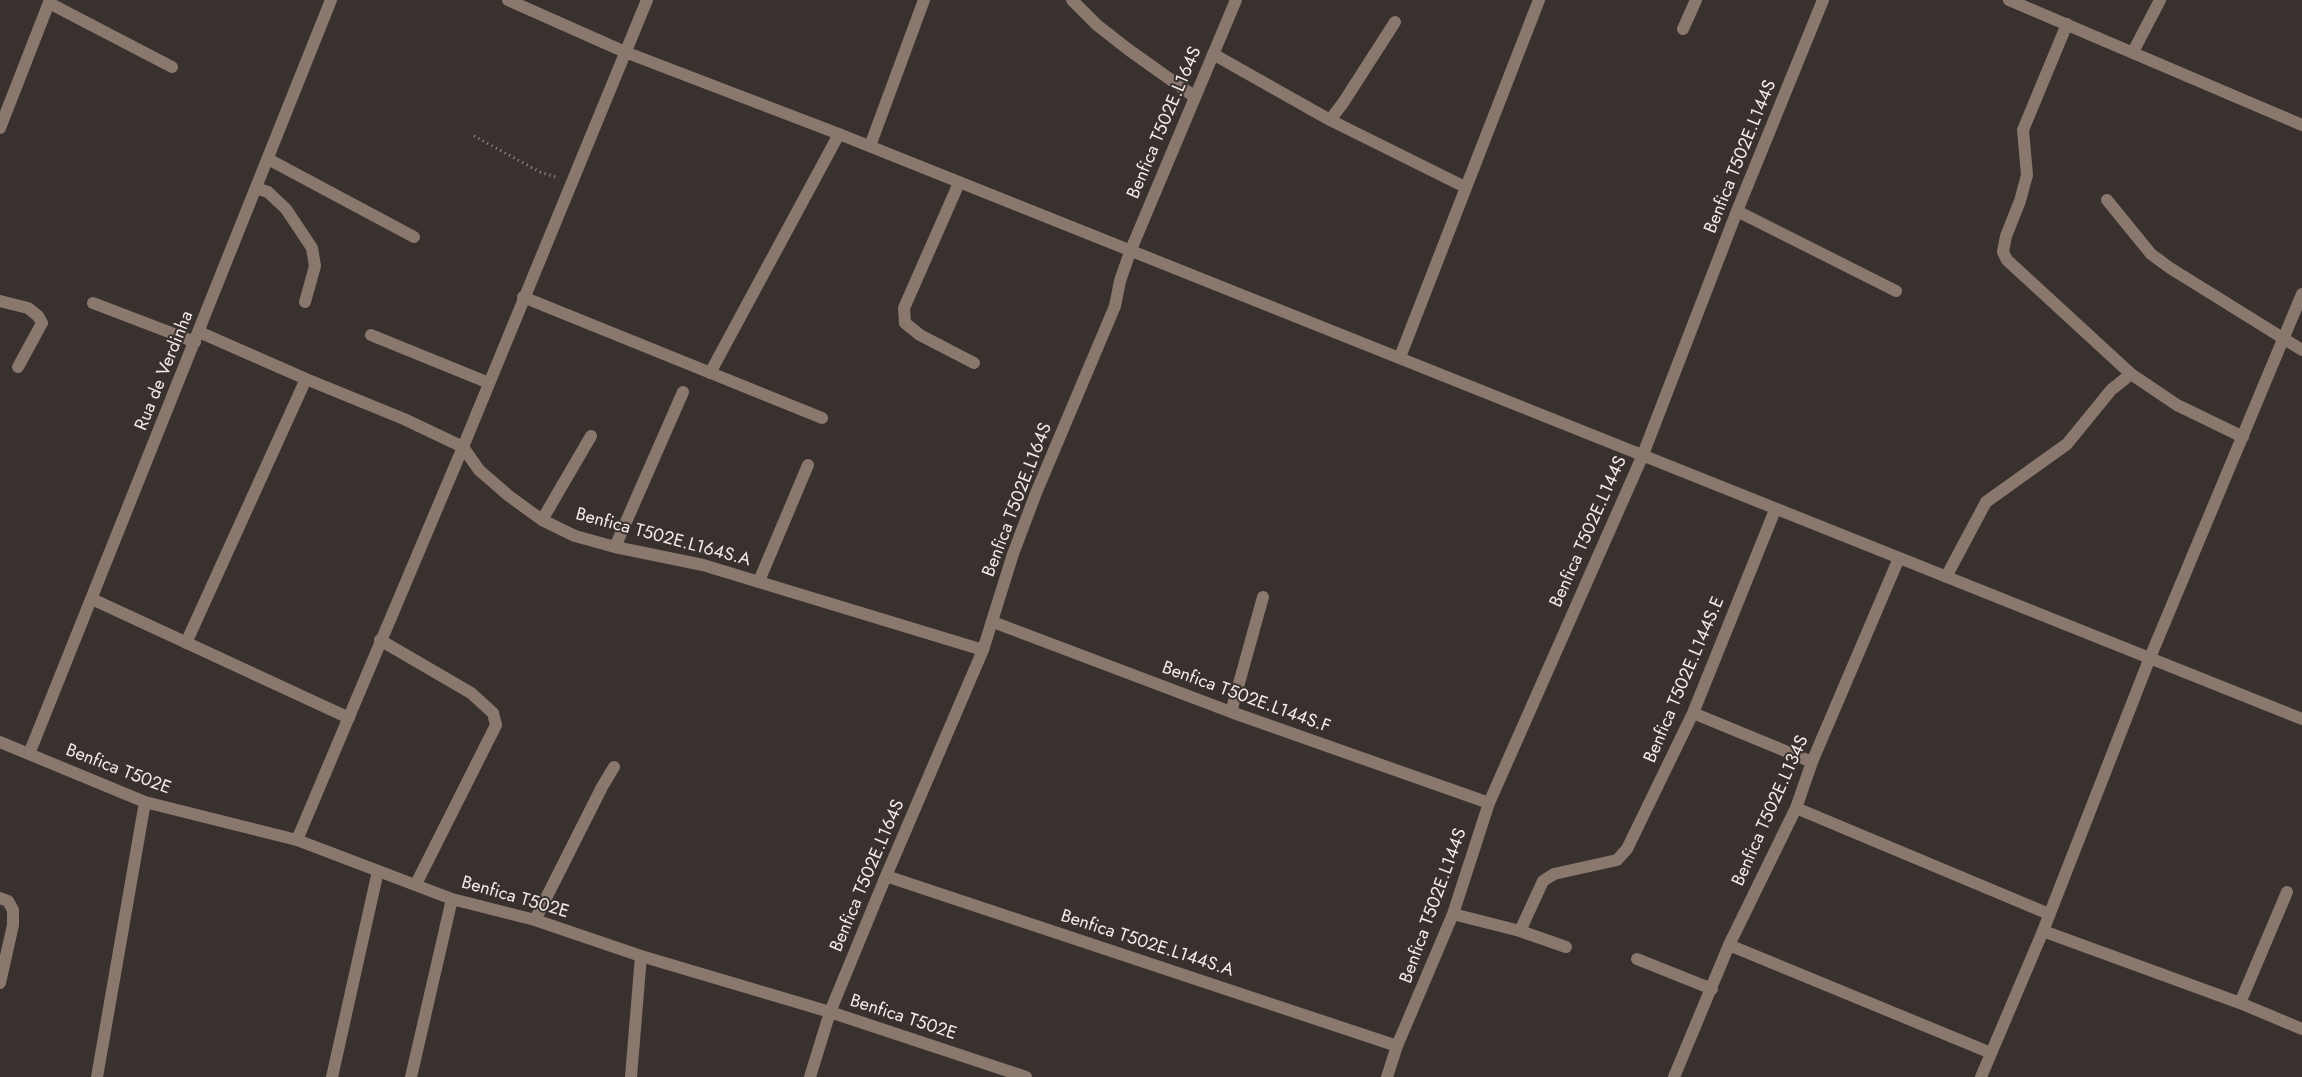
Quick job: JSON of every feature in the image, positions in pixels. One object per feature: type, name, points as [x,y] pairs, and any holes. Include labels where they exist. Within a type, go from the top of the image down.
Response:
[{"type":"street","name":"Rua de Verdinha","points":[[29,754],[331,0]]},
{"type":"street","points":[[508,0],[625,52],[870,146],[1130,252],[1400,357],[1775,510],[2302,720]]},
{"type":"street","points":[[297,840],[380,640],[463,448],[647,0]]},
{"type":"street","points":[[870,146],[924,0]]},
{"type":"street","points":[[1072,0],[1103,30],[1196,98]]},
{"type":"street","name":"Benfica T502E.L164S","points":[[810,1077],[830,1012],[983,650],[1013,554],[1036,493],[1115,306],[1120,281],[1130,252],[1236,0]]},
{"type":"street","points":[[1400,357],[1539,0]]},
{"type":"street","points":[[1683,29],[1696,0]]},
{"type":"street","name":"Benfica T502E.L144S","points":[[1387,1077],[1452,914],[1489,803],[1642,456],[1737,211],[1823,0]]},
{"type":"street","points":[[2009,0],[2302,126]]},
{"type":"street","points":[[2133,52],[2160,0]]},
{"type":"street","points":[[0,128],[49,2],[172,67]]},
{"type":"street","points":[[1330,120],[1395,22]]},
{"type":"street","points":[[2067,24],[2023,130],[2027,175],[2020,201],[2006,236],[2003,252],[2007,260],[2131,374],[2177,405],[2243,437]]},
{"type":"street","points":[[1213,54],[1330,120],[1465,187]]},
{"type":"street","points":[[710,372],[839,134]]},
{"type":"street","points":[[268,159],[414,237]]},
{"type":"street","points":[[959,183],[904,308],[905,323],[974,363]]},
{"type":"street","points":[[256,188],[268,192],[286,209],[312,248],[314,266],[305,302]]},
{"type":"street","points":[[2107,200],[2151,254],[2201,288],[2302,350]]},
{"type":"street","points":[[1737,211],[1896,291]]},
{"type":"street","points":[[1981,1077],[2050,914],[2149,660],[2302,294]]},
{"type":"street","points":[[524,297],[822,418]]},
{"type":"street","points":[[0,301],[28,308],[38,316],[42,323],[18,367]]},
{"type":"street","name":"Benfica T502E.L164S.A","points":[[93,303],[197,337],[404,419],[463,448],[479,470],[509,496],[542,520],[575,536],[614,547],[704,565],[983,650]]},
{"type":"street","points":[[371,335],[489,383]]},
{"type":"street","points":[[1946,577],[1986,502],[2067,444],[2111,390],[2131,374]]},
{"type":"street","points":[[186,643],[306,380]]},
{"type":"street","points":[[614,547],[683,392]]},
{"type":"street","points":[[542,520],[591,436]]},
{"type":"street","points":[[758,581],[808,465]]},
{"type":"street","name":"Benfica T502E.L144S.E","points":[[1520,931],[1543,881],[1554,874],[1617,860],[1627,849],[1693,713],[1775,510]]},
{"type":"street","name":"Benfica T502E.L134S","points":[[1674,1077],[1729,945],[1796,808],[1812,762],[1898,558]]},
{"type":"street","points":[[1231,712],[1263,597]]},
{"type":"street","points":[[92,600],[349,718]]},
{"type":"street","name":"Benfica T502E.L144S.F","points":[[993,622],[1231,712],[1489,803]]},
{"type":"street","points":[[380,640],[471,693],[493,713],[496,725],[416,884]]},
{"type":"street","points":[[1693,713],[1812,762]]},
{"type":"street","name":"Benfica T502E","points":[[0,742],[145,802],[297,840],[452,899],[535,920],[641,956],[830,1012],[1026,1077]]},
{"type":"street","points":[[535,920],[614,767]]},
{"type":"street","points":[[97,1077],[145,802]]},
{"type":"street","points":[[1796,808],[2050,914]]},
{"type":"street","points":[[332,1077],[378,871]]},
{"type":"street","name":"Benfica T502E.L144S.A","points":[[886,876],[1398,1046]]},
{"type":"street","points":[[2240,1003],[2287,892]]},
{"type":"street","points":[[0,898],[8,900],[13,910],[13,925],[0,983]]},
{"type":"street","points":[[411,1077],[452,899]]},
{"type":"street","points":[[1452,914],[1520,931],[1566,947]]},
{"type":"street","points":[[2043,931],[2240,1003],[2302,1028]]},
{"type":"street","points":[[1729,945],[1991,1053]]},
{"type":"street","points":[[630,1077],[641,956]]},
{"type":"street","points":[[1637,959],[1712,989]]},
{"type":"path","points":[[474,136],[540,172],[571,182]]}]
